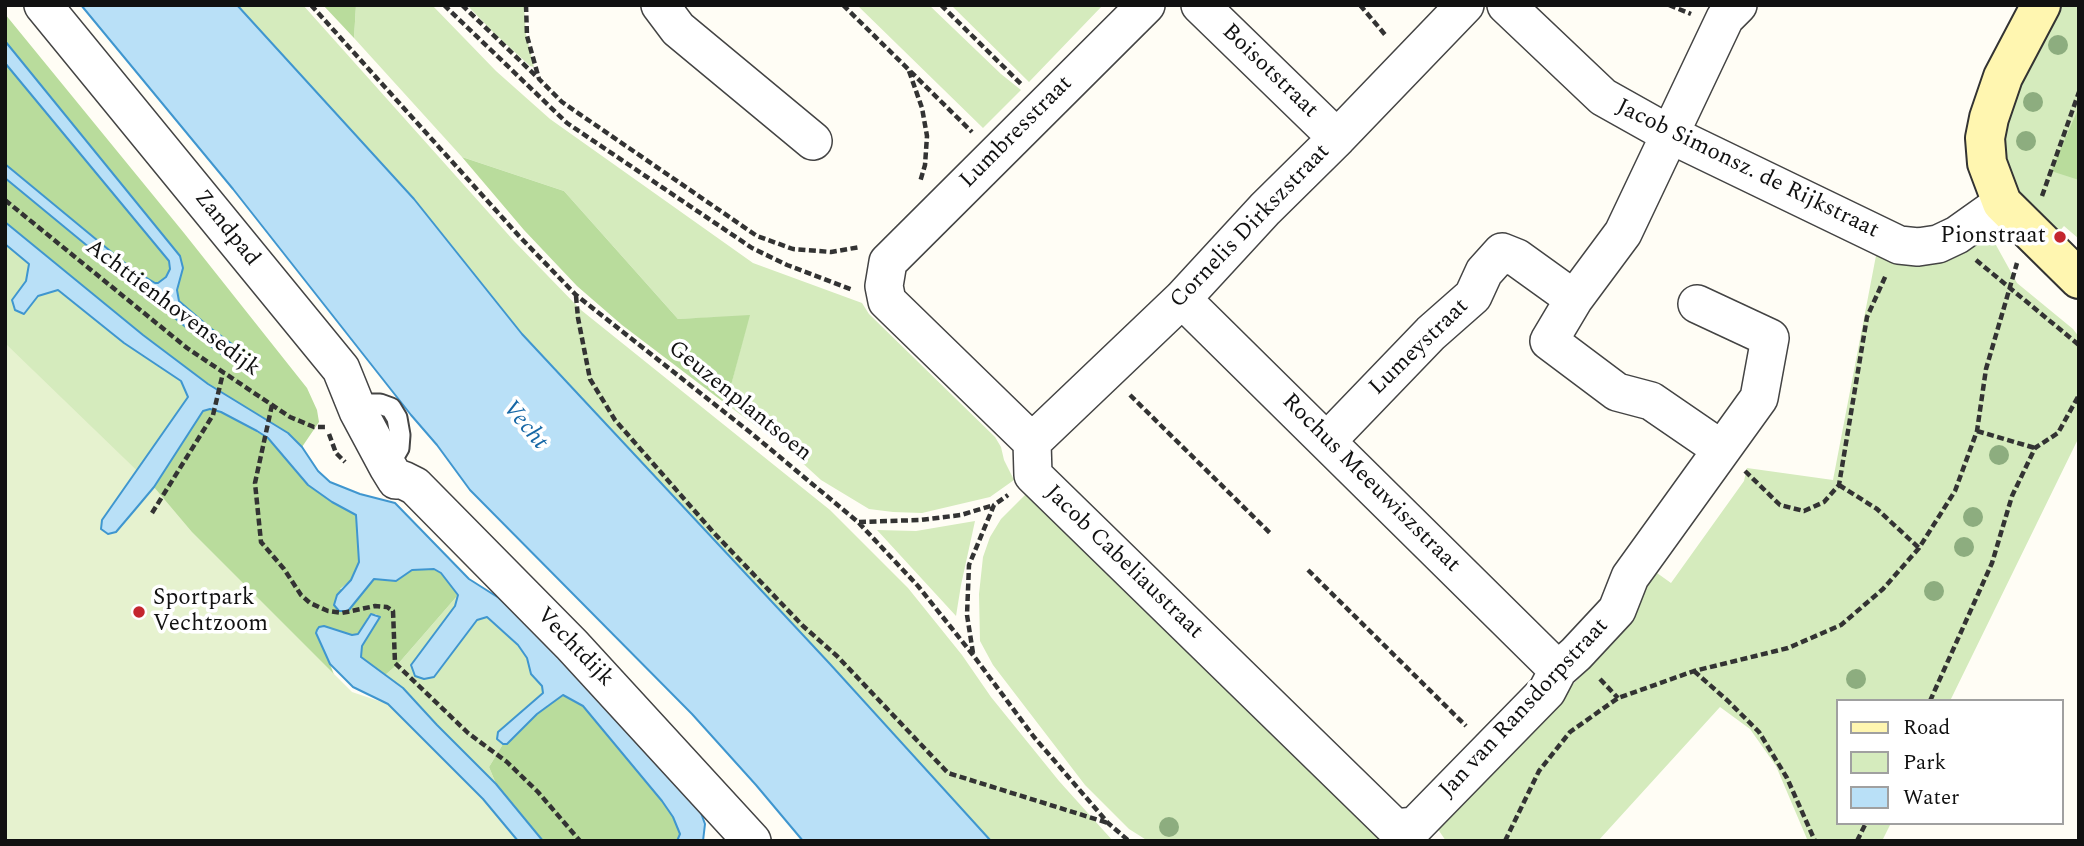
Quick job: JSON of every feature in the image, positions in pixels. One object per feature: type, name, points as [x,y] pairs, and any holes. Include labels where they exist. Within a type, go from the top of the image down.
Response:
[{"type":"street","name":"Zandpad","points":[[43,5],[341,369],[343,419],[388,467]]},
{"type":"street","points":[[660,5],[678,29],[813,141]]},
{"type":"street","name":"Lumbresstraat","points":[[879,265],[995,155],[1146,5]]},
{"type":"street","name":"Boisotstraat","points":[[1200,5],[1338,138]]},
{"type":"street","name":"Cornelis Dirkszstraat","points":[[1032,458],[1107,372],[1182,299],[1265,209],[1338,138],[1465,5]]},
{"type":"street","name":"Jacob Simonsz. de Rijkstraat","points":[[1506,5],[1603,97],[1670,134],[1899,245]]},
{"type":"street","points":[[1721,449],[1651,401],[1617,392],[1549,341],[1574,299],[1623,233],[1725,18],[1738,5]]},
{"type":"street","points":[[2041,5],[2003,77],[1985,138],[1987,163],[2002,203],[2079,279]]},
{"type":"street","points":[[1899,245],[1918,247],[1938,244],[1953,237],[2002,203]]},
{"type":"street","name":"Lumeystraat","points":[[1326,441],[1431,333],[1473,296],[1483,272],[1502,252],[1517,258],[1574,299]]},
{"type":"street","name":"Jacob Cabeliaustraat","points":[[879,265],[887,301],[1032,458],[1395,828],[1415,826]]},
{"type":"street","name":"Rochus Meeuwiszstraat","points":[[1182,299],[1558,670]]},
{"type":"street","name":"Jan van Ransdorpstraat","points":[[1415,826],[1547,691],[1558,670],[1617,610],[1630,577],[1759,398],[1770,338],[1697,304]]},
{"type":"street","name":"Vechtdijk","points":[[388,467],[396,480],[403,480],[415,486],[562,635],[752,841]]},
{"type":"path","name":"Geuzenplantsoen","points":[[311,5],[519,236],[576,295],[751,433],[858,522],[918,586],[974,655],[1034,737],[1108,823],[1129,841]]},
{"type":"path","points":[[444,5],[566,123],[752,248],[787,265],[858,292],[879,265],[831,252],[793,249],[757,236],[562,102],[462,5]]},
{"type":"path","points":[[526,5],[527,36],[539,79]]},
{"type":"path","points":[[843,5],[995,155]]},
{"type":"path","points":[[941,5],[1044,106]]},
{"type":"path","points":[[1360,5],[1409,62]]},
{"type":"path","points":[[909,71],[922,108],[927,136],[925,165],[919,188]]},
{"type":"path","points":[[1505,841],[1539,771],[1570,732],[1618,698],[1694,671],[1788,648],[1841,625],[1883,589],[1919,548],[1955,491],[1976,432],[1986,369],[2020,251],[2079,92]]},
{"type":"path","name":"Achttienhovensedijk","points":[[5,200],[187,348],[271,408],[314,427],[343,419]]},
{"type":"path","points":[[1953,237],[1974,258],[2079,345]]},
{"type":"path","points":[[1721,449],[1780,505],[1804,511],[1824,502],[1839,485],[1867,317],[1899,245]]},
{"type":"path","points":[[576,295],[590,380],[615,420],[714,533],[803,626],[837,656],[948,774],[1108,823]]},
{"type":"path","points":[[1107,372],[1272,534]]},
{"type":"path","points":[[152,513],[213,415],[223,373]]},
{"type":"path","points":[[1931,699],[1992,563],[2012,496],[2035,448],[2058,433],[2079,396]]},
{"type":"path","points":[[271,408],[255,483],[261,542],[310,603],[328,611],[342,613],[376,606],[387,607],[393,611],[395,663],[468,733],[531,784],[580,841]]},
{"type":"path","points":[[1976,432],[2035,448]]},
{"type":"path","points":[[974,655],[967,615],[969,565],[994,505],[1032,458]]},
{"type":"path","points":[[1839,485],[1877,509],[1919,548]]},
{"type":"path","points":[[858,522],[920,520],[961,515],[994,505]]},
{"type":"path","points":[[1308,570],[1489,749]]},
{"type":"path","points":[[1694,671],[1759,732],[1787,778],[1815,841]]},
{"type":"path","points":[[1857,841],[1865,825]]},
{"type":"green space","points":[[237,5],[303,5],[514,241],[581,310],[830,510],[908,588],[1059,781],[1113,841],[991,841],[522,334],[414,199]]},
{"type":"green space","points":[[323,5],[356,5],[354,38]]},
{"type":"green space","points":[[356,5],[432,5],[496,71],[550,119],[753,263],[862,303],[869,314],[995,437],[1014,480],[990,497],[922,513],[869,509],[821,480],[786,448],[726,404],[749,316],[678,319],[564,191],[462,157],[354,38]]},
{"type":"green space","points":[[467,5],[524,5],[526,34],[534,67],[493,32]]},
{"type":"green space","points":[[857,5],[929,5],[1021,90],[983,128]]},
{"type":"green space","points":[[951,5],[1103,5],[1029,82]]},
{"type":"green space","points":[[2043,5],[2079,5],[2079,239],[2064,226],[2053,238],[2015,200],[1996,122]]},
{"type":"green space","points":[[5,14],[307,388],[317,410],[319,422],[302,447],[288,433],[208,384],[143,335],[5,222]]},
{"type":"green space","points":[[2079,107],[2079,180],[2051,171]]},
{"type":"green space","points":[[462,157],[564,191],[678,319],[750,315],[726,404],[622,325],[577,286],[524,230]]},
{"type":"green space","points":[[1986,227],[2017,283],[2079,337],[2079,437],[1951,699],[1836,699],[1836,825],[1890,825],[1882,841],[1806,841],[1776,766],[1750,729],[1720,707],[1598,841],[1446,841],[1435,825],[1582,675],[1657,573],[1671,583],[1744,481],[1747,468],[1833,480],[1879,240]]},
{"type":"green space","points":[[5,244],[29,264],[26,281],[12,300],[24,314],[38,296],[58,290],[124,343],[181,381],[188,398],[103,520],[5,344]]},
{"type":"green space","name":"Sportpark Vechtzoom","points":[[5,343],[154,487],[192,532],[352,692],[388,704],[483,799],[518,841],[5,841]]},
{"type":"green space","points":[[210,409],[221,412],[268,438],[309,485],[332,502],[356,514],[359,562],[351,580],[340,589],[366,587],[374,579],[396,580],[412,570],[434,569],[441,573],[458,595],[398,664],[384,676],[361,657],[362,646],[380,618],[376,614],[368,617],[359,634],[352,635],[324,626],[316,633],[349,715],[155,504],[154,487],[203,411]]},
{"type":"green space","points":[[1031,489],[1384,834],[1378,841],[1148,841],[1129,829],[1085,785],[993,665],[980,641],[979,594],[983,557],[990,537],[1001,519]]},
{"type":"green space","points":[[975,521],[956,616],[877,530],[916,531]]},
{"type":"green space","points":[[458,595],[455,606],[411,665],[477,620],[487,617],[518,645],[527,658],[531,674],[542,686],[543,693],[498,732],[497,739],[503,744],[489,767],[496,784],[403,688],[384,676],[398,664]]},
{"type":"green space","points":[[562,695],[583,706],[662,801],[680,834],[677,841],[543,841],[496,784],[489,767],[503,744],[513,739],[537,714]]},
{"type":"water","name":"Vecht","points":[[81,5],[237,5],[414,199],[522,334],[991,841],[803,841],[692,714],[470,490],[233,189]]},
{"type":"water","points":[[5,41],[180,256],[183,268],[177,290],[179,301],[248,356],[245,365],[240,368],[187,328],[5,178],[5,164],[132,269],[155,283],[166,277],[170,269],[169,261],[5,63]]},
{"type":"water","points":[[5,222],[143,335],[208,384],[288,433],[330,482],[360,494],[395,503],[469,579],[499,598],[539,636],[647,750],[701,813],[705,824],[703,841],[677,841],[680,834],[662,801],[583,706],[563,695],[537,714],[507,744],[497,739],[498,732],[543,693],[542,686],[531,674],[527,658],[518,645],[487,617],[477,620],[434,677],[424,679],[415,676],[411,665],[455,606],[458,595],[441,573],[434,569],[412,570],[396,581],[374,579],[348,611],[339,611],[334,605],[337,595],[351,580],[359,562],[356,515],[308,485],[268,438],[221,412],[210,409],[203,411],[154,487],[116,532],[108,534],[101,529],[102,520],[188,397],[181,381],[124,343],[58,290],[38,296],[24,314],[15,310],[12,300],[26,281],[29,264],[5,244]]},
{"type":"water","points":[[371,614],[380,617],[362,646],[361,657],[403,688],[496,784],[543,841],[518,841],[483,799],[388,704],[353,687],[330,664],[316,633],[319,627],[358,634]]},
{"type":"place","name":"Pionstraat","points":[[2060,237]]},
{"type":"place","name":"Sportpark Vechtzoom","points":[[139,612]]}]
